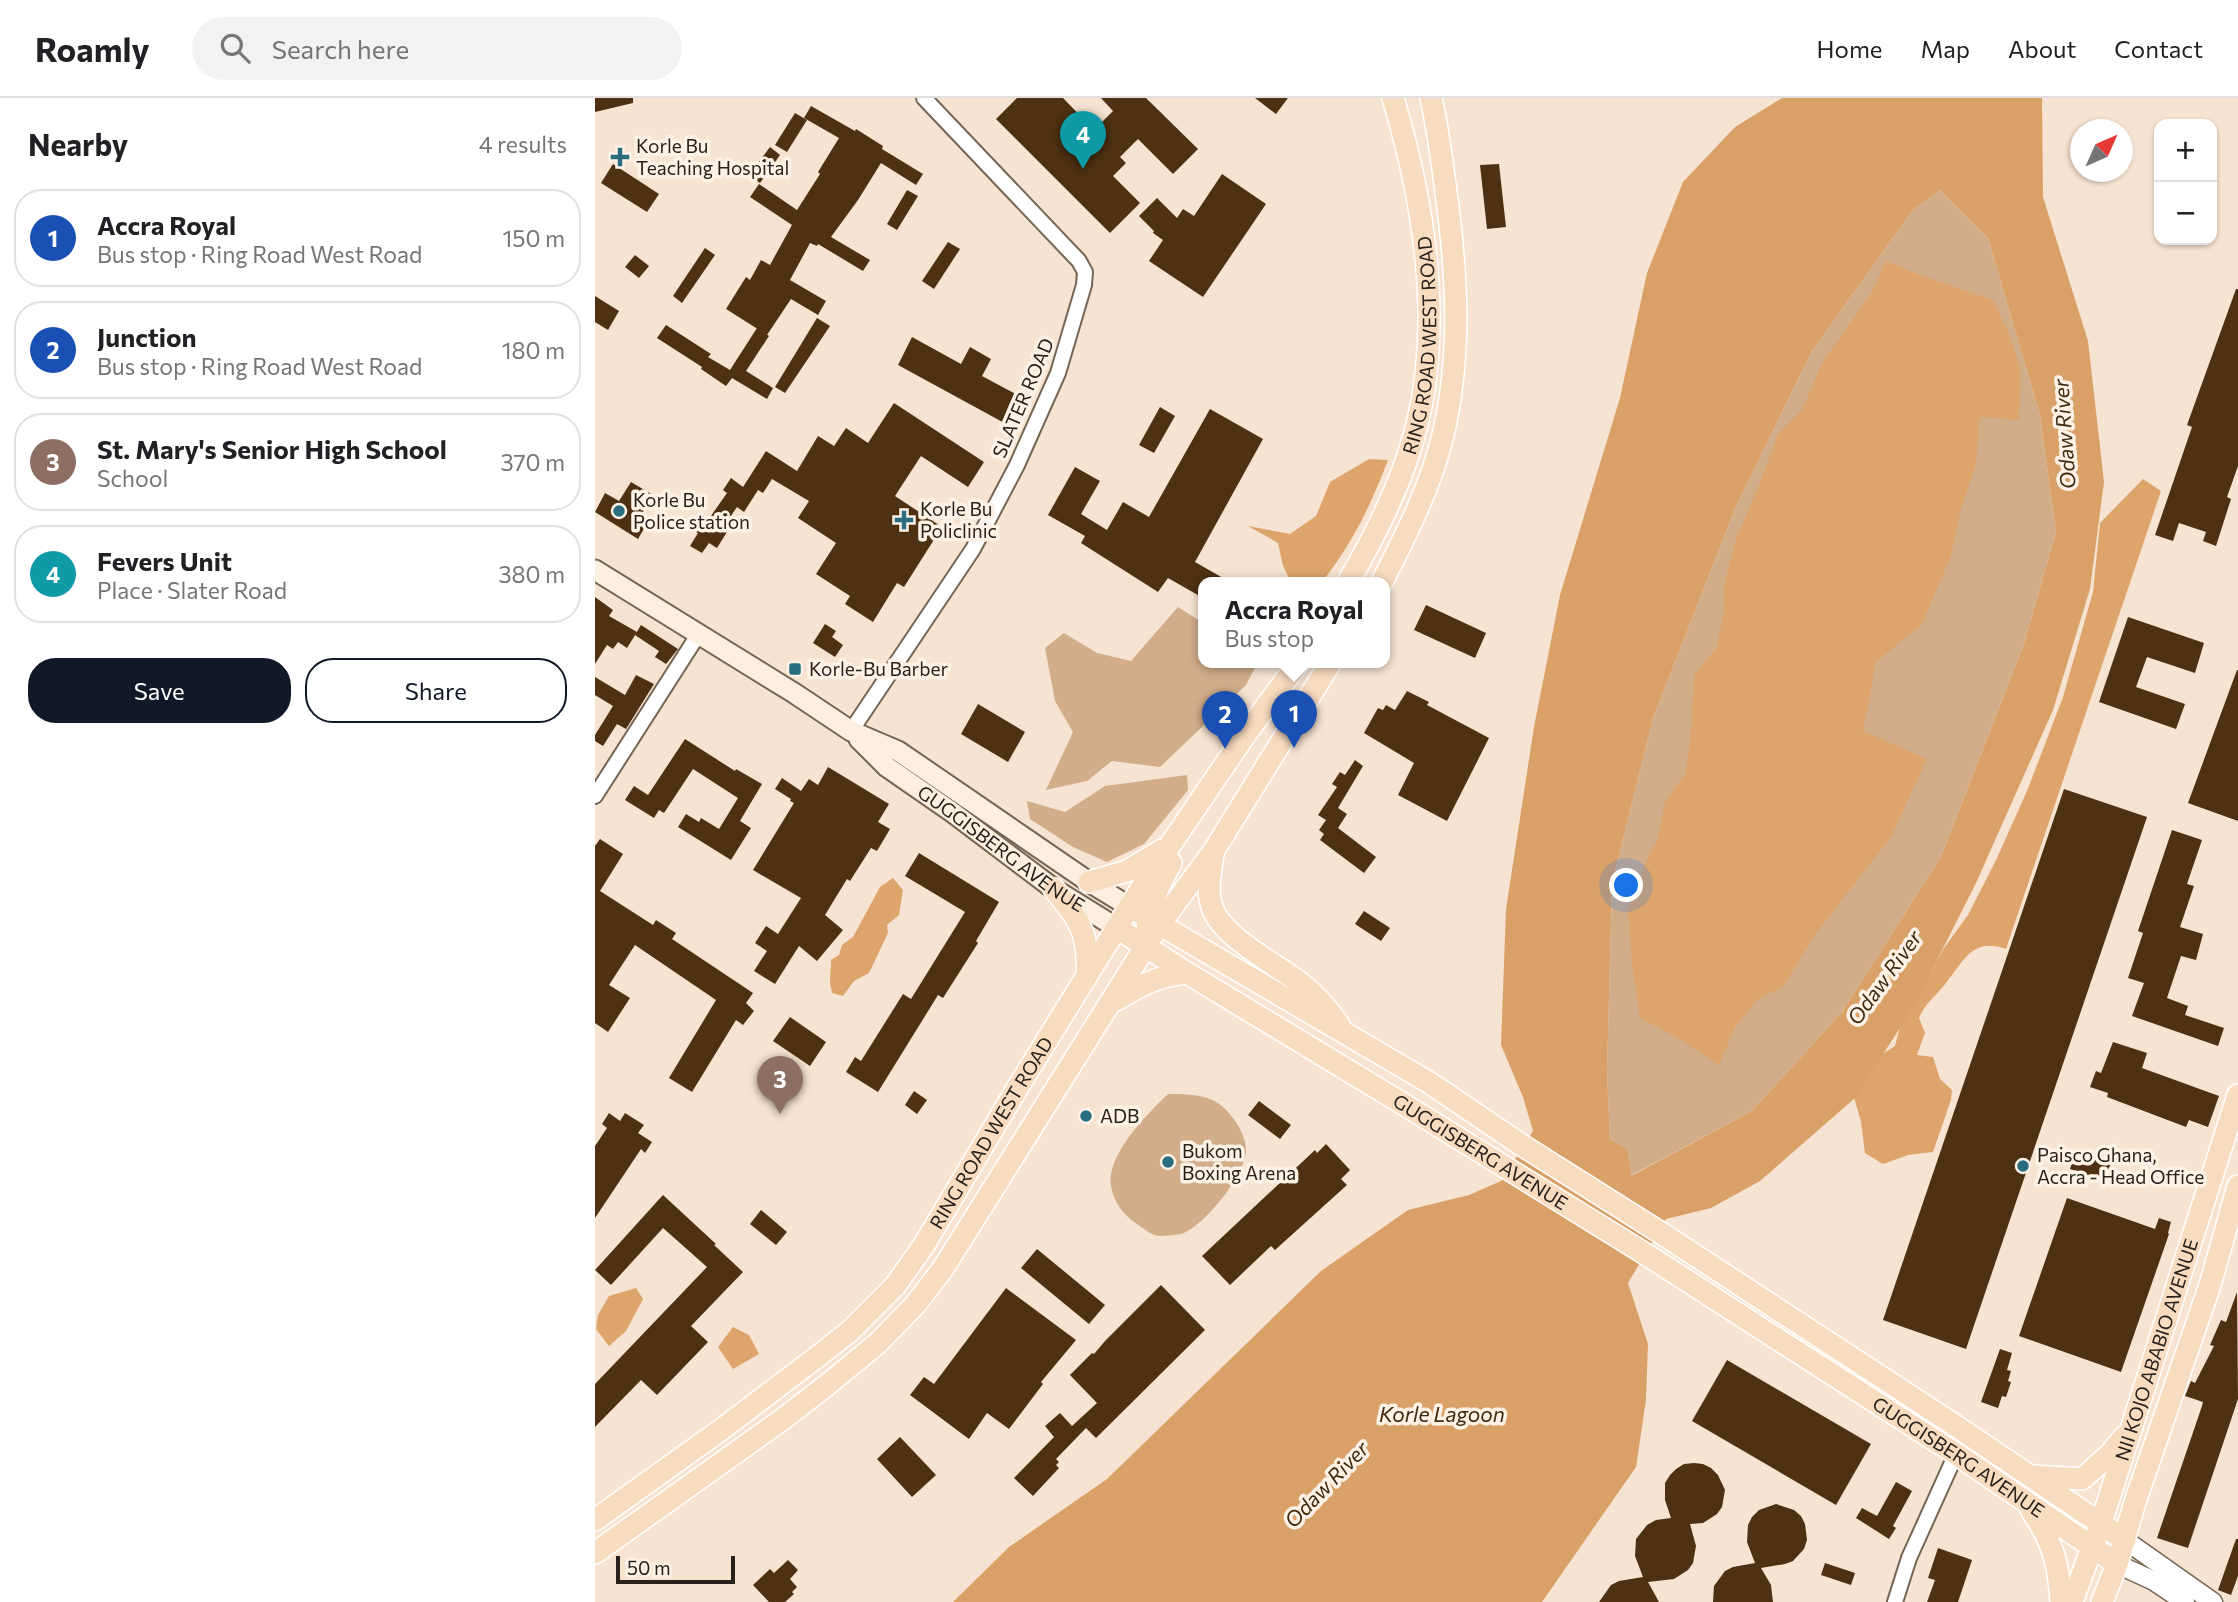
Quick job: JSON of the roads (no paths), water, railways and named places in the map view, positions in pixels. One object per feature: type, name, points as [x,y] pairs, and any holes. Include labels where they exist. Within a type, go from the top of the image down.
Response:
[{"type":"main road","name":"RING ROAD WEST ROAD","points":[[1351,577],[1397,487],[1417,425],[1426,374],[1428,280],[1422,230],[1403,131],[1393,98]]},
{"type":"main road","name":"RING ROAD WEST ROAD","points":[[1384,577],[1424,491],[1442,438],[1453,384],[1457,323],[1453,249],[1437,122],[1431,98]]},
{"type":"main road","name":"GUGGISBERG AVENUE","points":[[595,570],[851,731],[898,751],[1089,882],[1145,917],[1430,1083],[2032,1476],[2125,1540]]},
{"type":"main road","name":"RING ROAD WEST ROAD","points":[[1145,917],[1170,845],[1245,735],[1295,668]]},
{"type":"main road","points":[[1147,947],[1145,917],[1173,860],[1296,668]]},
{"type":"main road","name":"RING ROAD WEST ROAD","points":[[595,1520],[828,1349],[874,1310],[895,1286],[924,1245],[1117,928],[1145,917],[1213,852],[1327,668]]},
{"type":"main road","name":"GUGGISBERG AVENUE","points":[[851,731],[887,767],[952,812],[1054,890],[1647,1255],[1956,1454],[2117,1564]]},
{"type":"main road","points":[[1089,882],[1128,871],[1170,845]]},
{"type":"main road","points":[[1213,852],[1209,880],[1212,908],[1235,937],[1302,984],[1325,1004],[1341,1029],[1390,1058]]},
{"type":"main road","points":[[1054,890],[1083,928],[1087,943],[1086,978]]},
{"type":"main road","name":"RING ROAD WEST ROAD","points":[[595,1553],[816,1393],[878,1343],[915,1305],[942,1270],[1147,947]]},
{"type":"main road","points":[[1111,1003],[1156,978],[1187,974]]},
{"type":"main road","name":"NII KOJO ABABIO AVENUE","points":[[2071,1602],[2101,1523],[2238,1095]]},
{"type":"main road","name":"NII KOJO ABABIO AVENUE","points":[[2102,1602],[2210,1285],[2237,1191]]},
{"type":"main road","points":[[2032,1476],[2082,1479],[2109,1455],[2131,1428]]},
{"type":"main road","points":[[2026,1503],[2050,1542],[2058,1568],[2061,1602]]},
{"type":"street","name":"SLATER ROAD","points":[[851,731],[973,549],[1058,373],[1084,285],[1085,272],[1079,261],[924,98]]},
{"type":"street","points":[[597,787],[698,635]]},
{"type":"street","points":[[1895,1602],[1909,1558],[1956,1454]]},
{"type":"street","points":[[2125,1540],[2213,1602]]},
{"type":"street","points":[[2117,1564],[2154,1581],[2185,1602]]},
{"type":"water","name":"Korle Lagoon","points":[[1782,98],[2042,98],[2043,197],[2088,341],[2104,482],[2090,589],[2053,710],[1976,883],[1914,1006],[1855,1098],[1760,1181],[1711,1208],[1666,1219],[1628,1283],[1648,1344],[1646,1400],[1636,1467],[1542,1602],[953,1602],[1009,1547],[1107,1479],[1321,1271],[1408,1210],[1469,1195],[1501,1181],[1533,1131],[1523,1097],[1501,1045],[1506,909],[1534,727],[1560,595],[1620,398],[1647,273],[1683,182],[1735,127]],"holes":[[[1940,190],[1988,238],[2040,415],[2056,532],[2024,644],[1941,857],[1842,1012],[1752,1111],[1631,1176],[1627,1149],[1610,1140],[1607,1071],[1612,883],[1653,718],[1736,506],[1812,351],[1912,211]]]},
{"type":"place","name":"Korle Bu Teaching Hospital","points":[[620,157]]},
{"type":"place","name":"Fevers Unit","points":[[1083,169]]},
{"type":"place","name":"Korle Bu Police station","points":[[619,511]]},
{"type":"place","name":"Korle Bu Policlinic","points":[[904,520]]},
{"type":"place","name":"Korle-Bu Barber","points":[[795,669]]},
{"type":"place","name":"Accra Royal","points":[[1294,748]]},
{"type":"place","name":"Junction","points":[[1225,749]]},
{"type":"place","name":"St. Mary's Senior High School","points":[[780,1114]]},
{"type":"place","name":"ADB","points":[[1086,1116]]},
{"type":"place","name":"Bukom Boxing Arena","points":[[1168,1162]]},
{"type":"place","name":"Paisco Ghana, Accra - Head Office","points":[[2023,1166]]},
{"type":"water label","name":"Odaw River","points":[[2065,434]]},
{"type":"water label","name":"Odaw River","points":[[1885,978]]},
{"type":"water label","name":"Odaw River","points":[[1327,1485]]}]
